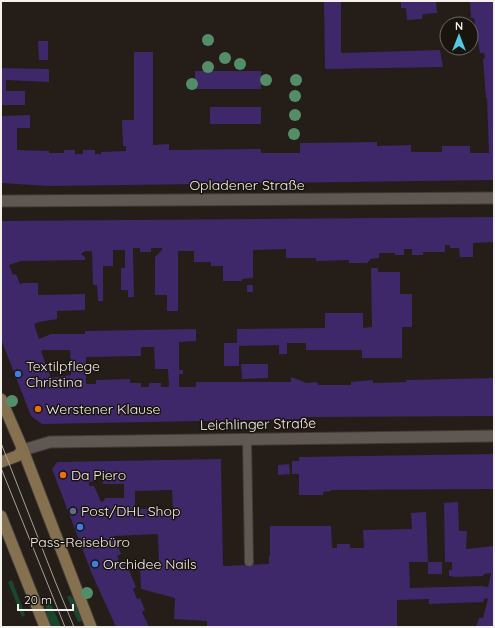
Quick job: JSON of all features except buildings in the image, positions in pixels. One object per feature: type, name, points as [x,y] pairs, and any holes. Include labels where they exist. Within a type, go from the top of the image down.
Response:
[{"type":"main road","points":[[1,399],[23,450],[91,627]]},
{"type":"main road","points":[[1,462],[16,456],[23,450]]},
{"type":"main road","points":[[1,516],[45,627]]},
{"type":"street","name":"Opladener Straße","points":[[1,201],[494,198]]},
{"type":"street","name":"Leichlinger Straße","points":[[23,450],[50,442],[494,436]]},
{"type":"lane","points":[[247,440],[249,562]]},
{"type":"green space","points":[[12,580],[25,615],[22,617],[8,582]]},
{"type":"green space","points":[[70,595],[76,603],[84,620],[78,622],[67,597]]},
{"type":"green space","points":[[50,601],[61,627],[52,627],[47,616],[45,602]]},
{"type":"tram line","points":[[1,443],[74,627]]},
{"type":"tram line","points":[[1,468],[65,627]]},
{"type":"place","name":"Textilpflege Christina","points":[[18,374]]},
{"type":"place","name":"Werstener Klause","points":[[38,409]]},
{"type":"place","name":"Da Piero","points":[[63,475]]},
{"type":"place","name":"Post/DHL Shop","points":[[73,511]]},
{"type":"place","name":"Pass-Reisebüro","points":[[80,527]]},
{"type":"place","name":"Orchidee Nails","points":[[95,564]]}]
